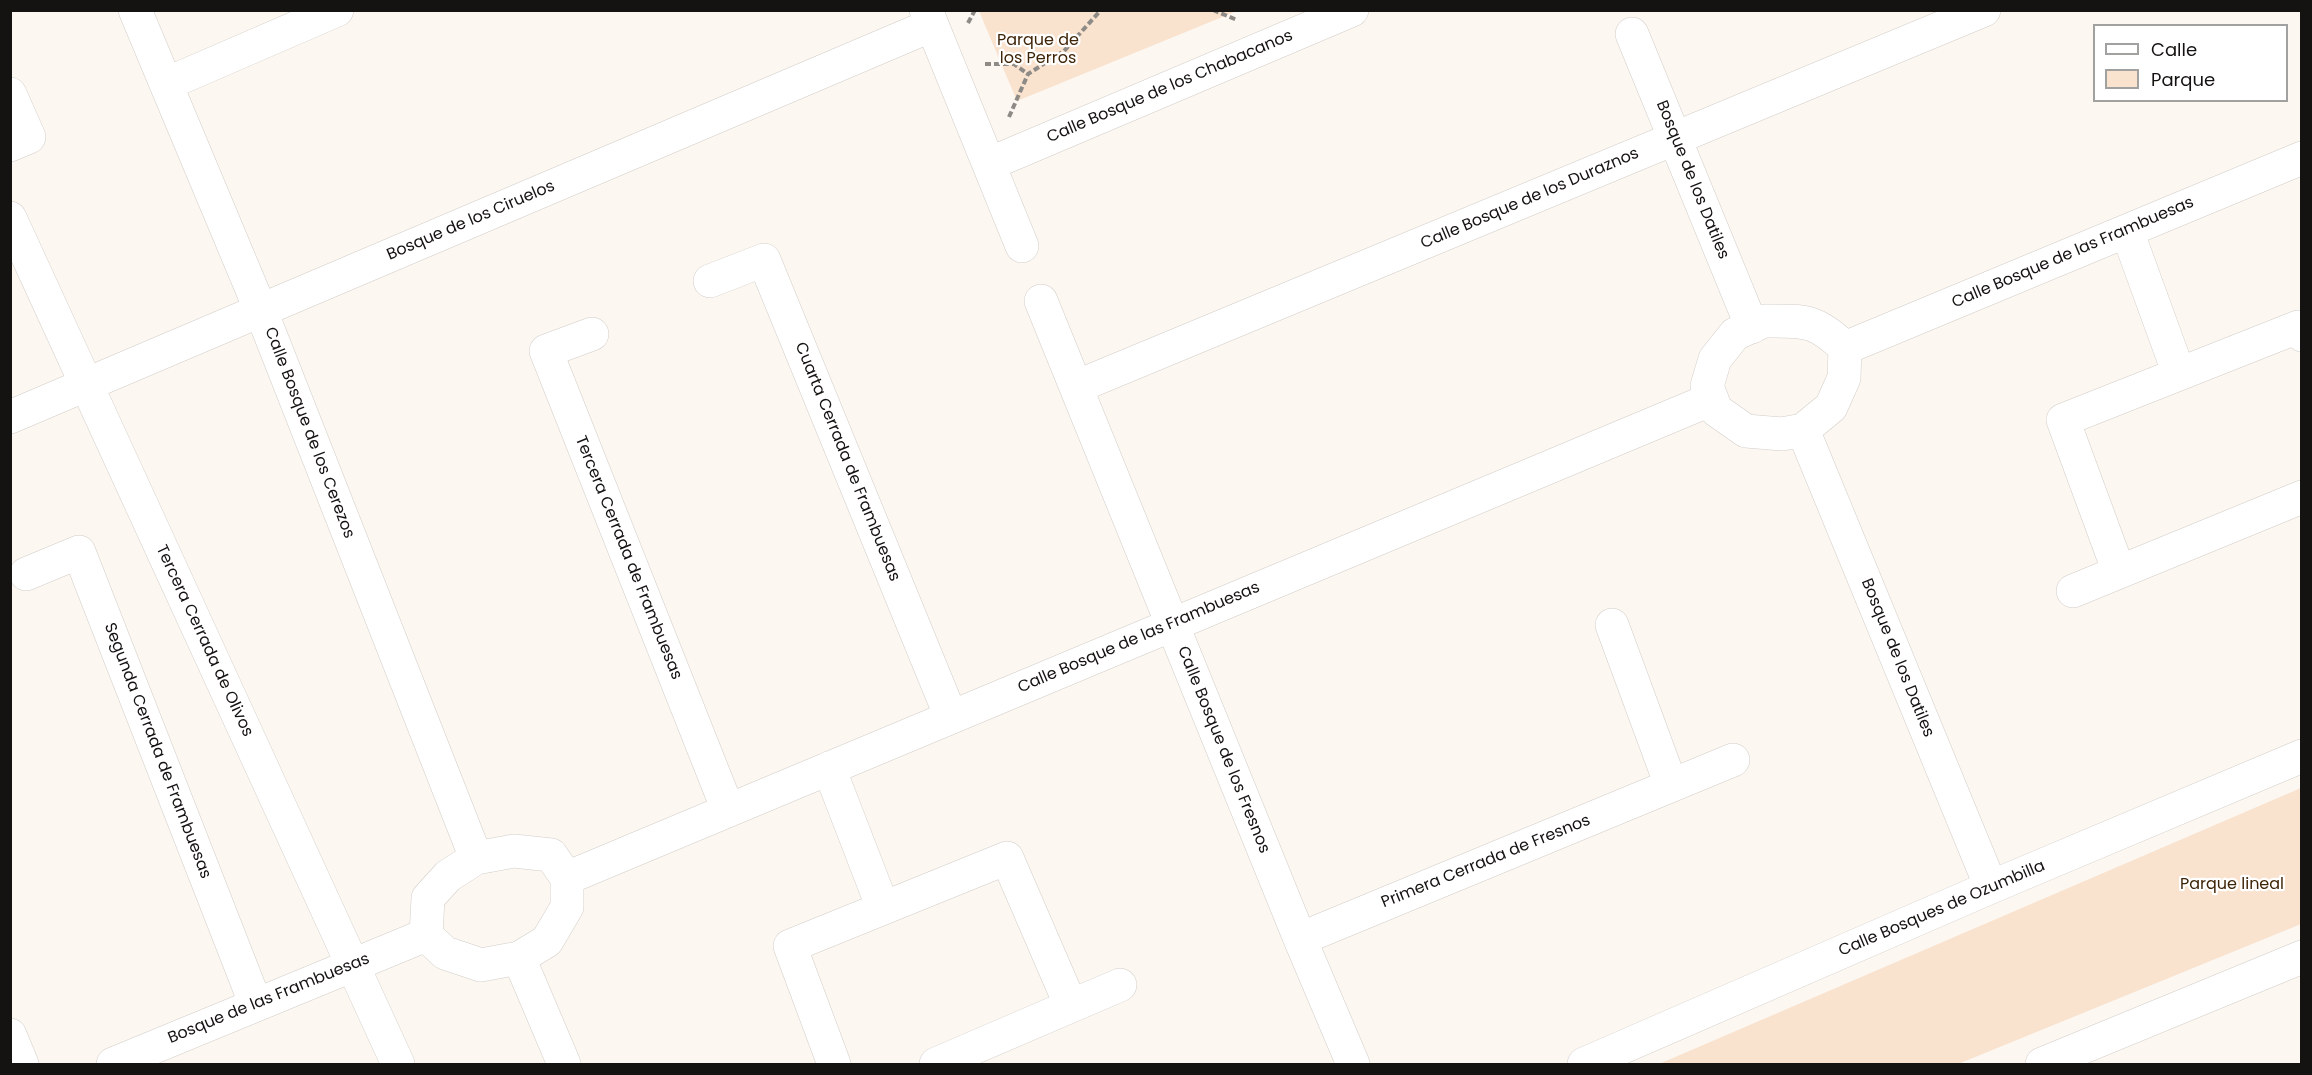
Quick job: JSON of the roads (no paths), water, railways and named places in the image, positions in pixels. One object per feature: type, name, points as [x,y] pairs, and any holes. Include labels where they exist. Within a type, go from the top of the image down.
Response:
[{"type":"street","name":"Calle Bosque de los Cerezos","points":[[135,10],[261,311],[476,858]]},
{"type":"street","points":[[166,84],[337,10]]},
{"type":"street","name":"Calle Bosque de los Chabacanos","points":[[989,164],[1352,10]]},
{"type":"street","name":"Calle Bosque de los Duraznos","points":[[1076,387],[1984,10]]},
{"type":"street","points":[[929,18],[1022,246]]},
{"type":"street","name":"Bosque de los Ciruelos","points":[[10,417],[261,311],[929,18]]},
{"type":"street","name":"Bosque de los Datiles","points":[[1632,34],[1752,327]]},
{"type":"street","points":[[10,94],[29,137],[10,145]]},
{"type":"street","name":"Calle Bosque de las Frambuesas","points":[[1845,348],[2301,158]]},
{"type":"street","name":"Tercera Cerrada de Olivos","points":[[10,218],[398,1065]]},
{"type":"street","points":[[2127,231],[2179,374]]},
{"type":"street","name":"Cuarta Cerrada de Frambuesas","points":[[710,281],[764,260],[951,717]]},
{"type":"street","name":"Calle Bosque de los Fresnos","points":[[1041,301],[1353,1065]]},
{"type":"street","points":[[1764,321],[1800,321],[1826,330],[1845,348],[1844,378],[1831,407],[1803,430],[1782,434],[1746,431],[1716,410],[1707,386],[1715,359],[1735,334],[1764,321]]},
{"type":"street","points":[[2119,572],[2063,420],[2298,327],[2301,335]]},
{"type":"street","name":"Tercera Cerrada de Frambuesas","points":[[592,334],[546,351],[728,810]]},
{"type":"street","name":"Calle Bosque de las Frambuesas","points":[[567,878],[1712,399]]},
{"type":"street","name":"Bosque de los Datiles","points":[[1803,430],[1991,887]]},
{"type":"street","points":[[2073,591],[2301,497]]},
{"type":"street","name":"Segunda Cerrada de Frambuesas","points":[[26,574],[80,552],[256,1005]]},
{"type":"street","points":[[1612,625],[1671,785]]},
{"type":"street","name":"Calle Bosques de Ozumbilla","points":[[1584,1065],[1991,887],[2301,756]]},
{"type":"street","name":"Primera Cerrada de Fresnos","points":[[1300,939],[1733,760]]},
{"type":"street","points":[[829,768],[883,908]]},
{"type":"street","points":[[514,851],[551,855],[567,878],[567,907],[548,941],[519,958],[481,965],[445,953],[426,935],[429,898],[448,876],[476,858],[514,851]]},
{"type":"street","points":[[834,1065],[790,946],[1007,858],[1071,1006]]},
{"type":"street","name":"Bosque de las Frambuesas","points":[[113,1065],[164,1054],[256,1005],[426,935]]},
{"type":"street","points":[[2042,1065],[2301,957]]},
{"type":"street","points":[[519,958],[564,1065]]},
{"type":"street","points":[[936,1065],[1120,985]]},
{"type":"street","points":[[10,1035],[22,1065]]},
{"type":"park label","name":"Parque de los Perros","points":[[1038,50]]},
{"type":"park label","name":"Parque lineal","points":[[2232,885]]}]
